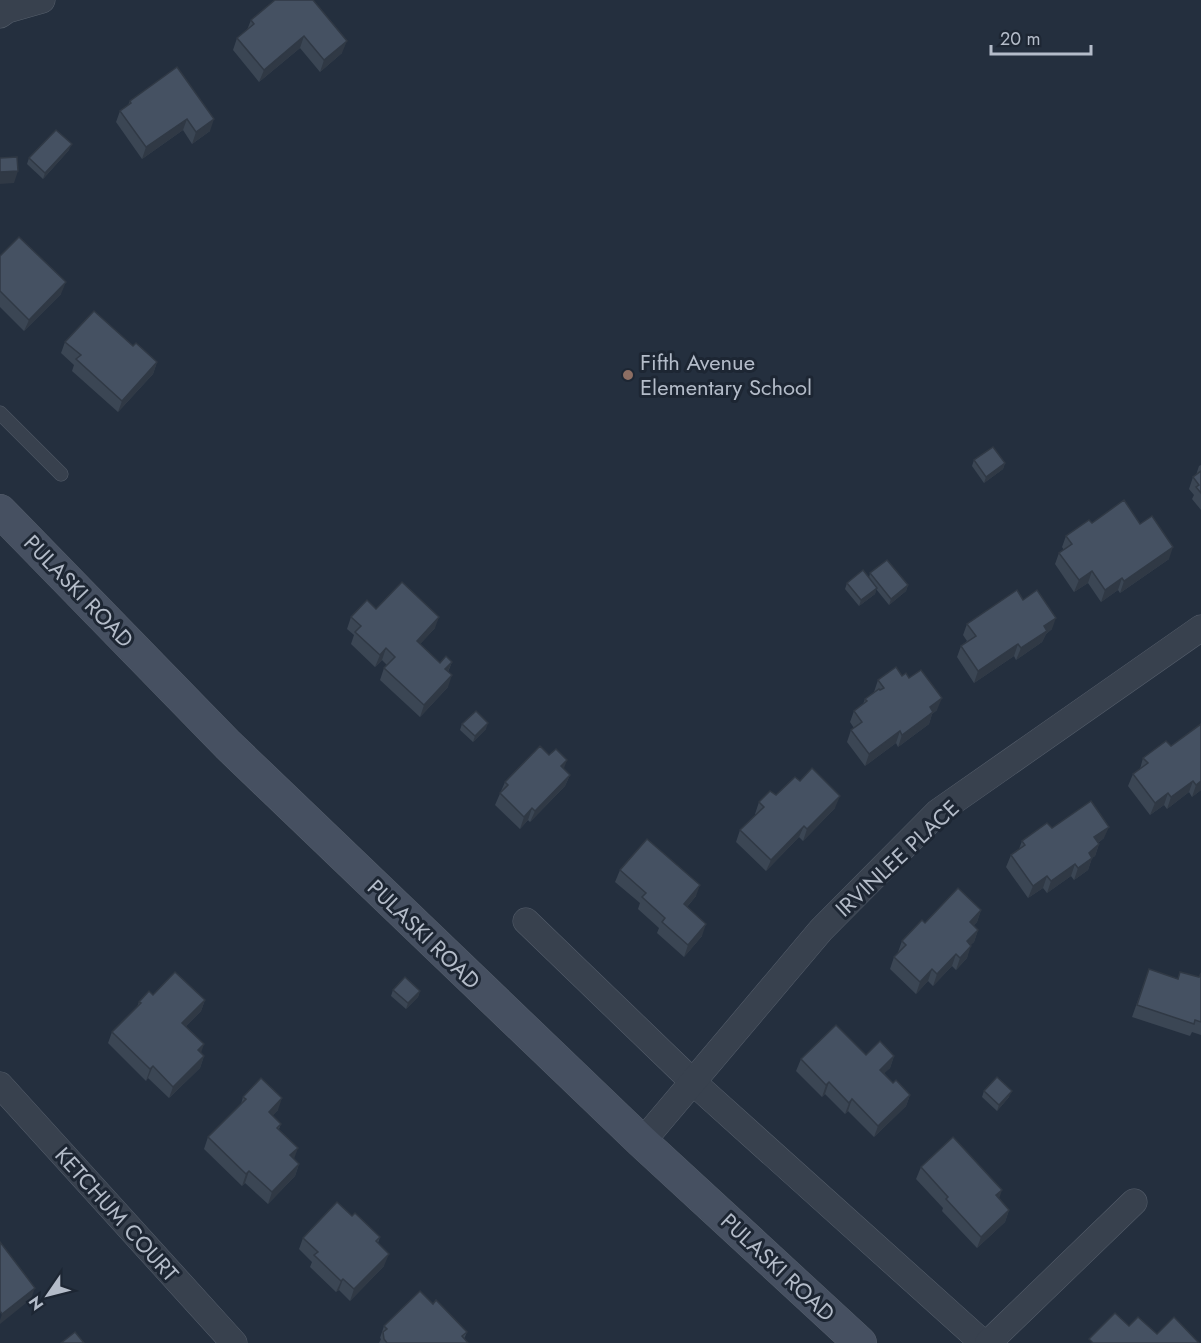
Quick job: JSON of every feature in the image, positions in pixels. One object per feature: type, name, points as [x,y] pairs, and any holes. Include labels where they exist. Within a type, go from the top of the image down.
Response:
[{"type":"main road","name":"PULASKI ROAD","points":[[0,511],[228,745],[642,1142],[860,1343]]},
{"type":"street","points":[[0,15],[7,10],[42,0]]},
{"type":"street","name":"IRVINLEE PLACE","points":[[642,1142],[694,1083],[782,973],[820,930],[938,812],[1201,628]]},
{"type":"street","points":[[526,921],[694,1083],[983,1343]]},
{"type":"street","name":"KETCHUM COURT","points":[[0,1085],[234,1343]]},
{"type":"street","points":[[988,1343],[1134,1202]]},
{"type":"lane","points":[[0,413],[61,474]]},
{"type":"building","points":[[275,0],[313,0],[347,41],[324,60],[304,36],[264,70],[237,38],[254,24],[251,20]]},
{"type":"building","points":[[177,67],[214,119],[196,132],[187,119],[146,147],[120,111],[131,103],[130,101]]},
{"type":"building","points":[[56,130],[72,144],[45,173],[29,158]]},
{"type":"building","points":[[17,157],[18,171],[0,172],[0,158]]},
{"type":"building","points":[[19,237],[66,282],[29,320],[0,291],[0,256]]},
{"type":"building","points":[[94,311],[133,346],[136,343],[157,362],[122,401],[76,359],[81,355],[65,342]]},
{"type":"building","points":[[993,447],[1005,463],[986,477],[974,460]]},
{"type":"building","points":[[1201,471],[1201,493],[1193,477]]},
{"type":"building","points":[[1124,500],[1140,524],[1152,516],[1173,547],[1124,581],[1122,578],[1105,590],[1092,571],[1079,580],[1059,553],[1072,544],[1066,536],[1089,520],[1092,523]]},
{"type":"building","points":[[887,560],[908,585],[891,599],[870,573]]},
{"type":"building","points":[[863,570],[877,588],[861,600],[847,583]]},
{"type":"building","points":[[402,582],[439,617],[417,641],[440,663],[446,656],[452,662],[445,669],[452,675],[424,705],[384,668],[395,657],[386,648],[380,655],[355,632],[361,626],[351,617],[367,600],[376,609]]},
{"type":"building","points":[[1017,590],[1023,600],[1037,590],[1056,618],[1044,626],[1047,631],[1021,648],[1018,644],[978,671],[961,646],[976,636],[967,624]]},
{"type":"building","points":[[896,667],[902,676],[906,673],[909,678],[921,670],[942,698],[930,707],[933,712],[902,735],[900,731],[869,754],[851,730],[862,722],[854,711],[867,701],[865,699],[884,688],[878,680]]},
{"type":"building","points":[[476,711],[488,723],[475,736],[462,724]]},
{"type":"building","points":[[1201,724],[1201,781],[1196,785],[1193,781],[1171,797],[1168,793],[1155,803],[1133,774],[1148,763],[1143,758],[1166,741],[1171,746]]},
{"type":"building","points":[[540,746],[549,755],[556,749],[567,760],[561,766],[570,775],[535,811],[532,808],[524,817],[500,793],[508,785],[505,782]]},
{"type":"building","points":[[812,768],[840,796],[807,829],[804,826],[771,860],[740,830],[764,807],[759,802],[770,791],[776,795],[795,777],[800,781]]},
{"type":"building","points":[[1091,801],[1109,827],[1094,837],[1099,844],[1089,853],[1092,858],[1078,868],[1075,864],[1051,881],[1047,876],[1033,886],[1011,855],[1025,845],[1022,841],[1047,823],[1052,828]]},
{"type":"building","points":[[647,839],[700,885],[684,904],[706,924],[688,945],[662,922],[665,918],[642,897],[646,893],[620,870]]},
{"type":"building","points":[[958,888],[981,910],[970,922],[978,930],[967,941],[971,946],[960,958],[956,954],[937,974],[932,969],[920,982],[894,957],[906,945],[902,941],[922,920],[925,923]]},
{"type":"building","points":[[1149,969],[1178,979],[1180,972],[1199,977],[1201,973],[1201,1022],[1195,1020],[1194,1024],[1137,1005]]},
{"type":"building","points":[[175,972],[205,1000],[182,1023],[204,1044],[198,1050],[204,1056],[173,1087],[153,1066],[150,1069],[112,1032],[141,1003],[139,1002],[149,991],[153,995]]},
{"type":"building","points":[[405,977],[420,991],[408,1003],[393,990]]},
{"type":"building","points":[[836,1025],[866,1055],[880,1041],[894,1056],[880,1070],[893,1083],[896,1080],[910,1095],[878,1126],[852,1099],[849,1103],[829,1082],[826,1085],[801,1059]]},
{"type":"building","points":[[997,1077],[1012,1091],[999,1105],[984,1091]]},
{"type":"building","points":[[261,1078],[282,1098],[269,1112],[281,1124],[277,1128],[298,1148],[290,1155],[299,1164],[272,1192],[249,1171],[246,1174],[208,1137],[246,1099],[243,1097]]},
{"type":"building","points":[[953,1137],[1002,1190],[996,1195],[1009,1210],[981,1237],[946,1199],[948,1197],[921,1167]]},
{"type":"building","points":[[337,1202],[352,1216],[355,1213],[380,1237],[376,1241],[389,1254],[354,1289],[343,1279],[341,1281],[314,1255],[318,1252],[303,1238]]},
{"type":"building","points":[[0,1242],[35,1288],[2,1314],[0,1311]]},
{"type":"building","points":[[420,1291],[433,1304],[436,1300],[467,1332],[462,1336],[468,1343],[387,1343],[383,1332],[387,1329],[384,1326]]},
{"type":"building","points":[[1115,1313],[1129,1326],[1138,1317],[1157,1334],[1174,1317],[1199,1343],[1093,1343],[1089,1339]]},
{"type":"building","points":[[75,1332],[84,1343],[61,1343]]},
{"type":"place","name":"Fifth Avenue Elementary School","points":[[628,375]]}]
